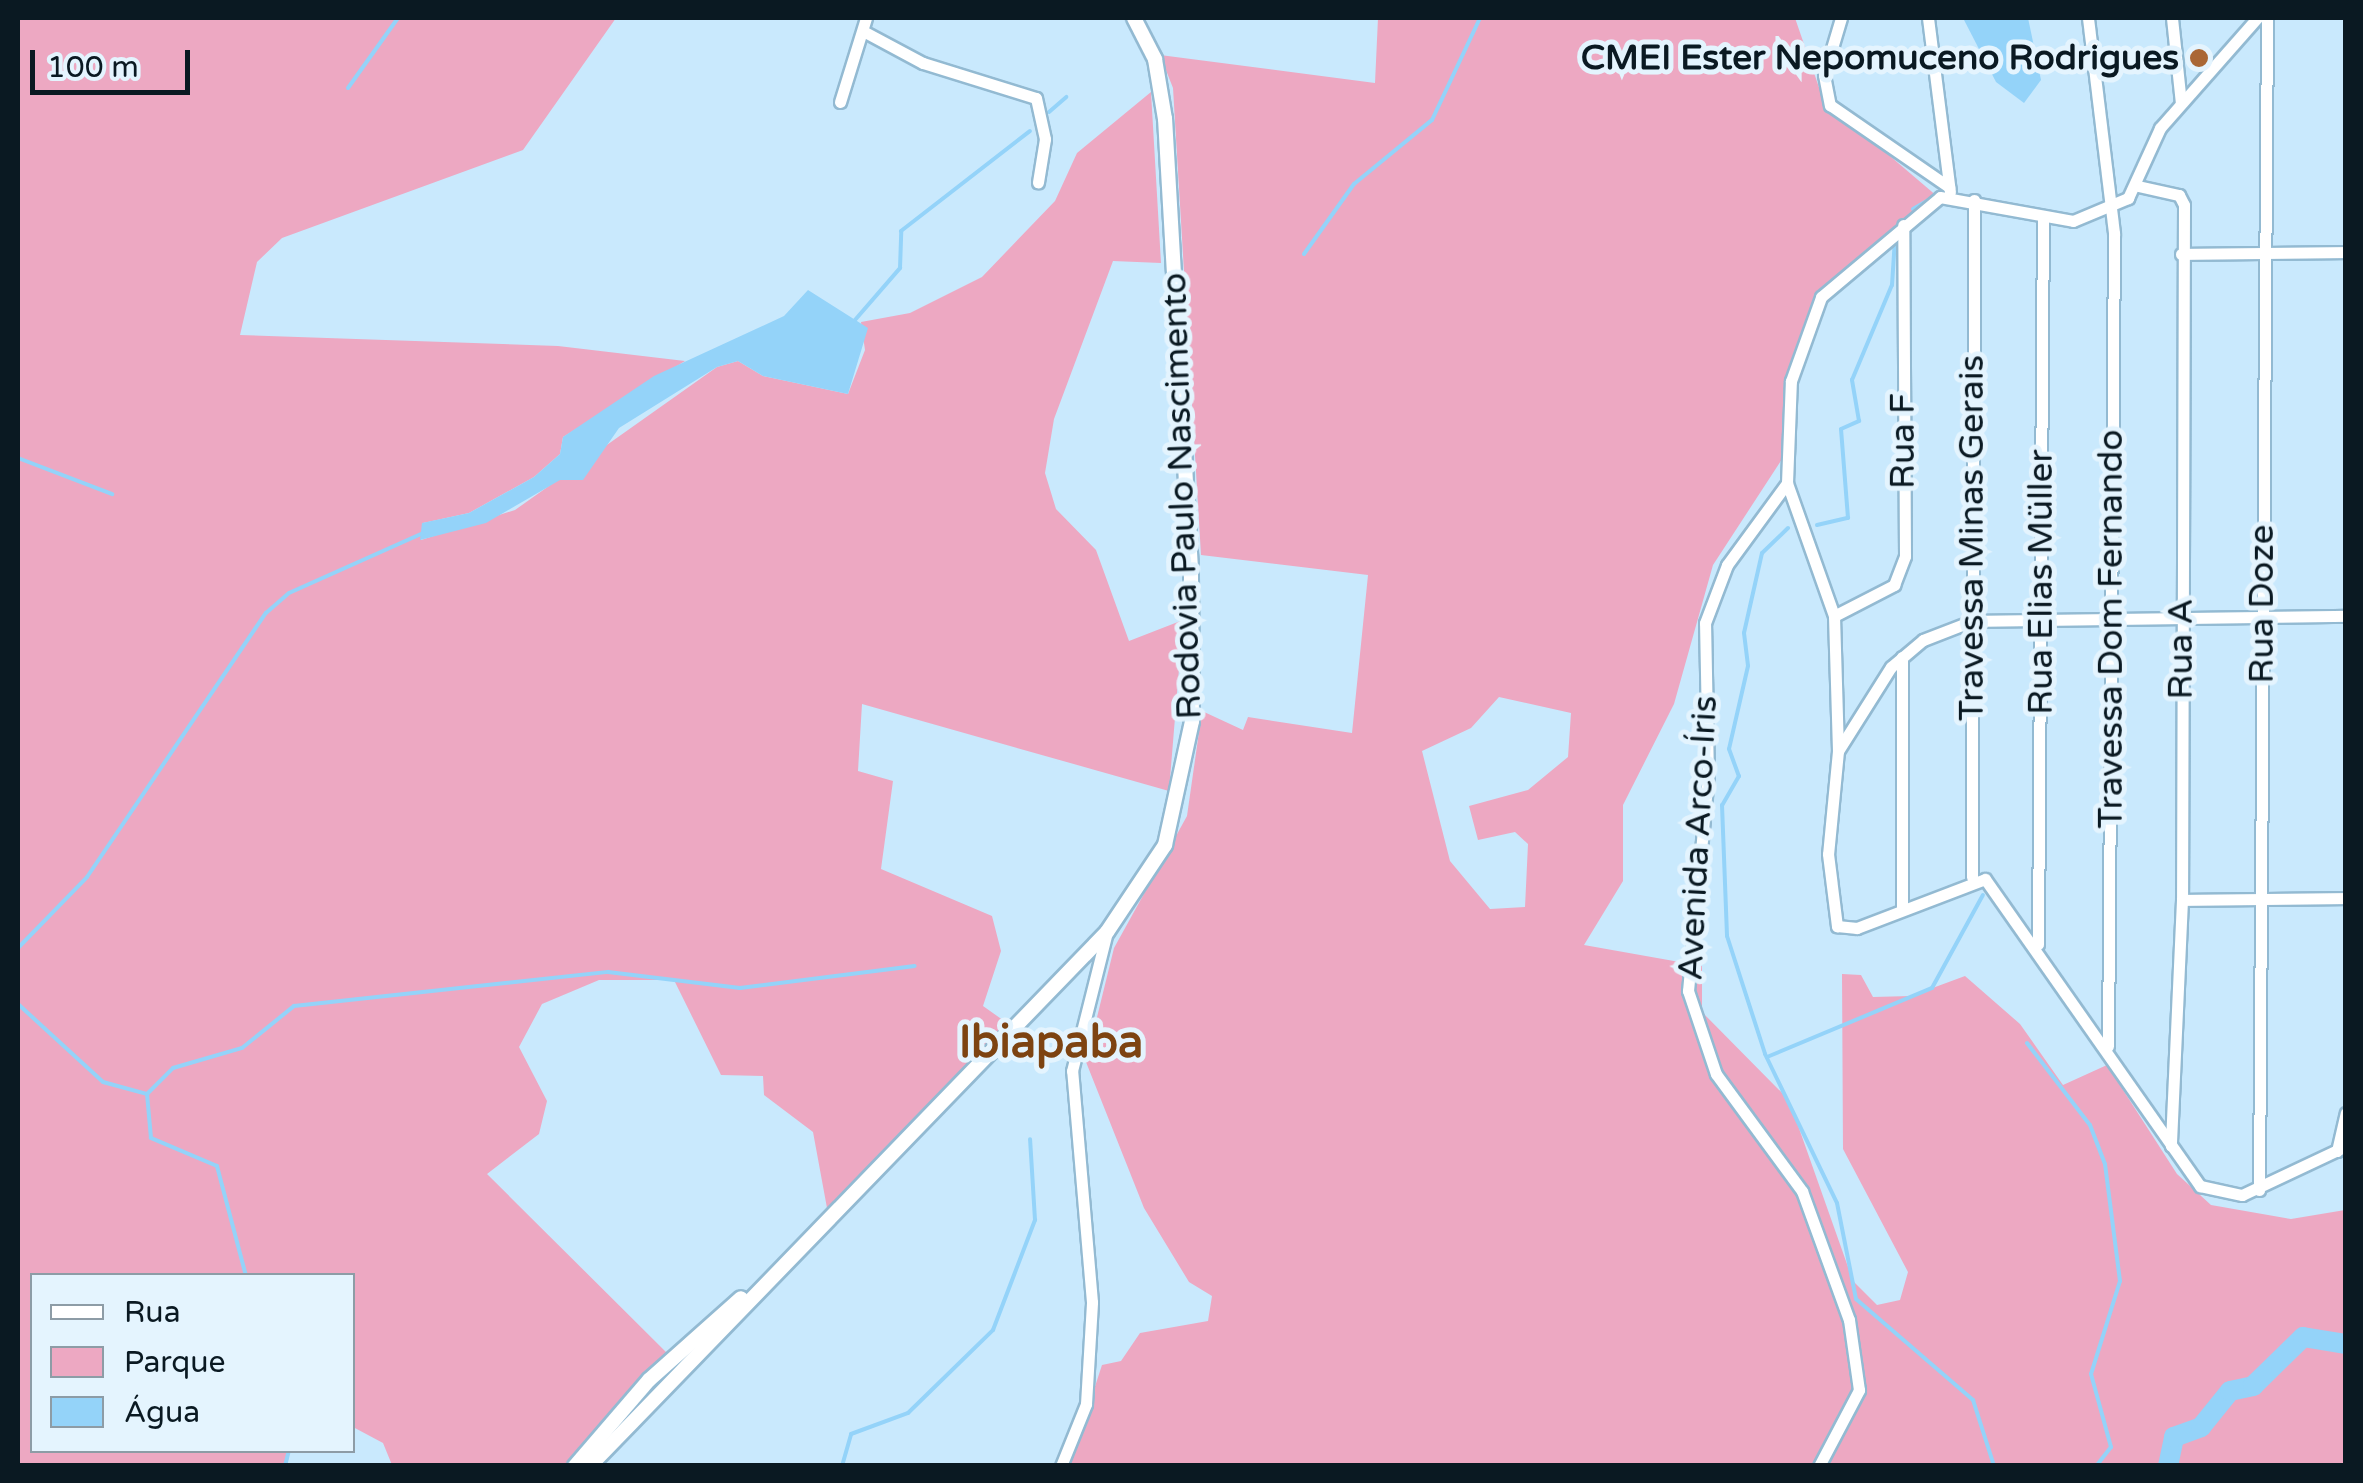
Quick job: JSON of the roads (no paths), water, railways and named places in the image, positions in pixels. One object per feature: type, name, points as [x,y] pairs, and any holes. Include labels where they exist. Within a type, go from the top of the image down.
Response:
[{"type":"main road","name":"Rodovia Paulo Nascimento","points":[[590,1466],[750,1293],[1107,932],[1165,845],[1188,761],[1194,692],[1164,119],[1154,60],[1134,18]]},
{"type":"main road","name":"Rodovia Paulo Nascimento","points":[[574,1466],[649,1380],[750,1293]]},
{"type":"street","points":[[1841,18],[1824,75],[1830,105],[1950,191],[2044,218],[2086,220],[2108,210],[2138,186],[2153,142],[2257,18]]},
{"type":"street","points":[[1928,18],[1950,191]]},
{"type":"street","name":"Travessa Dom Fernando","points":[[2088,18],[2108,210],[2112,613],[2108,1048]]},
{"type":"street","points":[[2172,18],[2181,104]]},
{"type":"street","name":"Rua Doze","points":[[2259,1190],[2262,252],[2267,18]]},
{"type":"street","points":[[840,102],[865,24],[924,63],[1036,98],[1046,139],[1038,182]]},
{"type":"street","name":"Rua A","points":[[2138,186],[2182,197],[2182,900],[2171,1146]]},
{"type":"street","points":[[1950,191],[1835,284],[1807,324],[1791,381],[1787,483],[1834,616],[1838,751],[1828,854],[1833,920],[1847,930],[1972,877],[1992,884],[2108,1048],[2171,1146],[2207,1192],[2259,1190],[2342,1148],[2346,1112]]},
{"type":"street","name":"Travessa Minas Gerais","points":[[1972,877],[1974,200]]},
{"type":"street","name":"Rua Elias Müller","points":[[2038,946],[2044,218]]},
{"type":"street","name":"Rua F","points":[[1834,616],[1894,585],[1906,556],[1902,226]]},
{"type":"street","points":[[2182,254],[2346,252]]},
{"type":"street","name":"Avenida Arco-Íris","points":[[1787,483],[1726,565],[1704,632],[1708,777],[1686,960],[1692,1011],[1716,1074],[1802,1192],[1850,1320],[1859,1390],[1819,1466]]},
{"type":"street","points":[[1838,751],[1902,657],[1972,621],[2112,613],[2346,616]]},
{"type":"street","points":[[1902,657],[1902,909]]},
{"type":"street","points":[[2182,900],[2346,898]]},
{"type":"street","points":[[1061,1466],[1086,1404],[1092,1302],[1072,1071],[1107,932]]},
{"type":"water","points":[[1963,18],[2028,18],[2041,80],[2024,103],[1996,82]]},
{"type":"water","points":[[808,290],[868,328],[848,394],[763,376],[738,361],[717,367],[619,428],[583,480],[560,480],[486,523],[420,540],[422,523],[469,513],[534,477],[560,454],[563,437],[654,376],[784,316]]},
{"type":"waterway","points":[[348,88],[398,18]]},
{"type":"waterway","points":[[1304,254],[1354,184],[1432,120],[1480,18]]},
{"type":"waterway","points":[[1049,112],[1066,97]]},
{"type":"waterway","points":[[855,320],[900,268],[901,231],[1030,131]]},
{"type":"waterway","points":[[1913,209],[1934,197]]},
{"type":"waterway","points":[[1817,525],[1848,518],[1841,429],[1859,421],[1852,380],[1892,285],[1895,238]]},
{"type":"waterway","points":[[18,458],[112,494]]},
{"type":"waterway","points":[[1788,528],[1762,553],[1744,633],[1748,666],[1729,749],[1739,776],[1722,805],[1727,936],[1765,1054],[1837,1203],[1856,1299],[1973,1400],[1994,1466]]},
{"type":"waterway","points":[[18,948],[87,877],[266,613],[289,593],[423,533]]},
{"type":"waterway","points":[[1767,1057],[1932,988],[1983,895]]},
{"type":"waterway","points":[[245,1273],[217,1166],[151,1138],[147,1094],[173,1068],[242,1048],[294,1006],[608,972],[740,988],[915,966]]},
{"type":"waterway","points":[[18,1004],[103,1082],[147,1094]]},
{"type":"waterway","points":[[2027,1043],[2090,1125],[2105,1164],[2120,1281],[2091,1374],[2111,1447],[2096,1466]]},
{"type":"waterway","points":[[842,1466],[851,1434],[908,1413],[993,1330],[1035,1220],[1030,1139]]},
{"type":"waterway","points":[[2168,1466],[2174,1437],[2201,1427],[2230,1391],[2253,1386],[2303,1337],[2346,1344]]},
{"type":"waterway","points":[[285,1466],[288,1453]]},
{"type":"place","name":"CMEI Ester Nepomuceno Rodrigues","points":[[2199,58]]},
{"type":"district","name":"Ibiapaba","points":[[1051,1044]]}]
